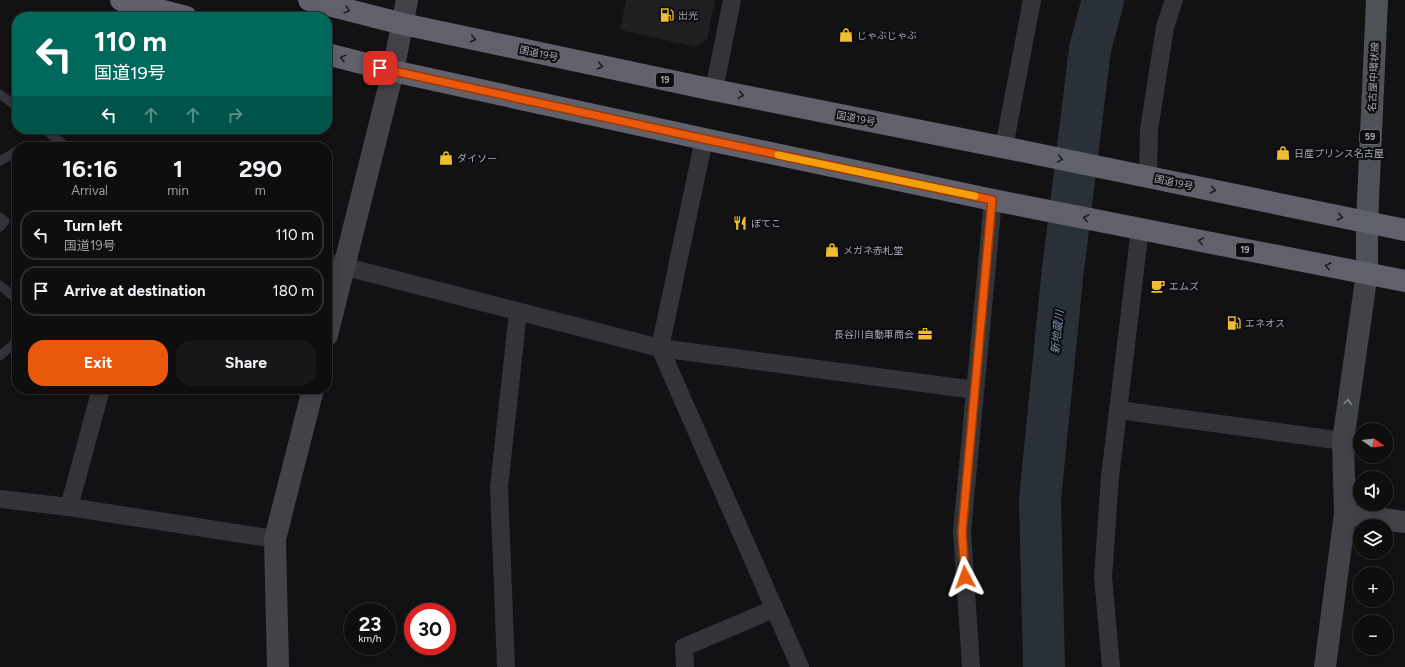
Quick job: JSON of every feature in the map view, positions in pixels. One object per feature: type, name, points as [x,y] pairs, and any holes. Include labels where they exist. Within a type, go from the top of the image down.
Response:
[{"type":"highway","points":[[121,0],[167,12]]},
{"type":"highway","name":"国道19号","points":[[309,0],[403,24],[714,90],[1013,149],[1405,230]]},
{"type":"highway","name":"19","points":[[332,55],[393,72],[704,139],[1002,201],[1405,281]]},
{"type":"main road","name":"名古屋中環状線","points":[[1367,274],[1366,222],[1377,0]]},
{"type":"street","points":[[332,296],[336,265],[393,72],[407,0]]},
{"type":"street","points":[[714,90],[732,0]]},
{"type":"street","points":[[1013,149],[1032,0]]},
{"type":"street","points":[[1141,175],[1165,27],[1174,0]]},
{"type":"street","points":[[704,139],[660,348],[800,667]]},
{"type":"street","points":[[971,667],[962,532],[975,390],[1002,201]]},
{"type":"street","points":[[1111,667],[1103,577],[1110,477],[1119,410],[1132,227]]},
{"type":"street","points":[[336,265],[660,348],[975,390]]},
{"type":"street","points":[[1325,667],[1345,514],[1343,441],[1367,274]]},
{"type":"street","points":[[506,667],[499,487],[518,312]]},
{"type":"street","points":[[69,507],[100,394]]},
{"type":"street","points":[[278,667],[275,539],[312,394]]},
{"type":"street","points":[[1119,410],[1343,441]]},
{"type":"street","points":[[0,499],[69,507],[275,539]]},
{"type":"street","points":[[1345,514],[1405,522]]},
{"type":"street","points":[[685,667],[684,647],[774,609]]},
{"type":"lane","points":[[0,94],[12,103]]},
{"type":"lane","points":[[50,134],[61,142]]},
{"type":"lane","points":[[0,161],[12,154]]},
{"type":"lane","points":[[0,217],[5,221],[0,227]]},
{"type":"lane","points":[[0,285],[12,296]]},
{"type":"lane","points":[[0,356],[12,345]]},
{"type":"shaded area","name":"出光","points":[[626,0],[715,0],[707,39],[697,47],[620,30]]},
{"type":"waterway","name":"新地蔵川","points":[[1044,667],[1040,499],[1062,278],[1090,49],[1103,0]]},
{"type":"slow traffic","points":[[778,155],[975,196]]},
{"type":"place","name":"出光","points":[[667,15]]},
{"type":"place","name":"じゃぶじゃぶ","points":[[846,35]]},
{"type":"place","name":"日産プリンス名古屋","points":[[1283,153]]},
{"type":"place","name":"ダイソー","points":[[446,158]]},
{"type":"place","name":"ぼてこ","points":[[740,223]]},
{"type":"place","name":"メガネ赤札堂","points":[[832,250]]},
{"type":"place","name":"エムズ","points":[[1158,286]]},
{"type":"place","name":"エネオス","points":[[1234,323]]},
{"type":"place","name":"長谷川自動車商会","points":[[925,334]]},
{"type":"route","points":[[380,68],[992,200],[962,532],[965,577]]}]
